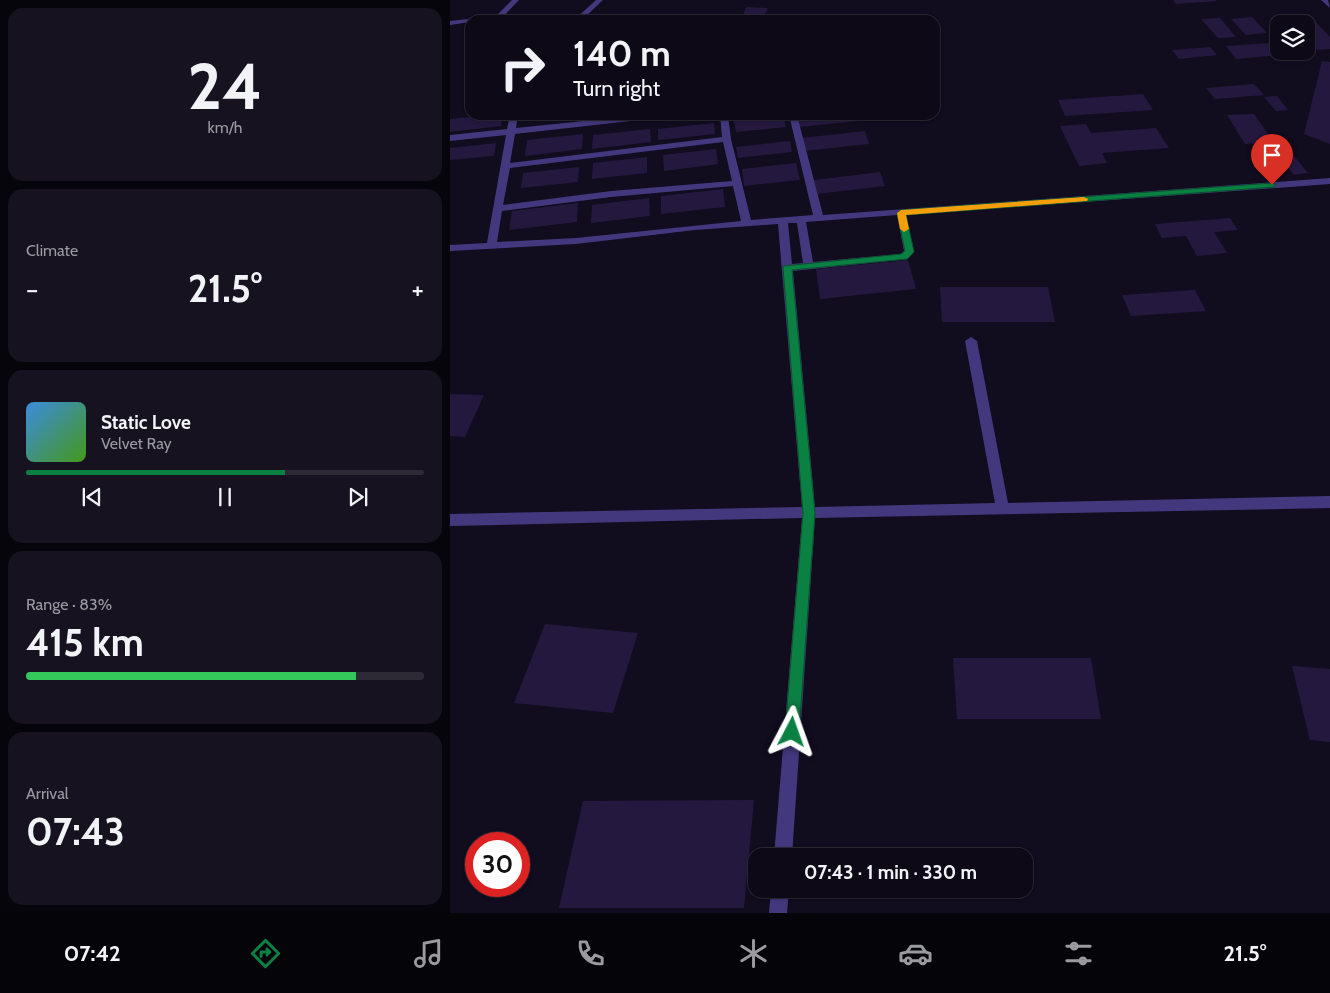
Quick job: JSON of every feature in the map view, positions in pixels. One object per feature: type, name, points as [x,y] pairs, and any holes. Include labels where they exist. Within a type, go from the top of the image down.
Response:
[{"type":"street","points":[[501,15],[516,0]]},
{"type":"street","points":[[584,15],[600,0]]},
{"type":"street","points":[[1324,0],[1330,6]]},
{"type":"street","points":[[450,23],[465,21]]},
{"type":"street","points":[[492,245],[513,120]]},
{"type":"street","points":[[450,138],[618,120]]},
{"type":"street","points":[[725,120],[727,139],[747,224]]},
{"type":"street","points":[[794,120],[819,218]]},
{"type":"street","points":[[504,166],[727,139]]},
{"type":"street","points":[[450,248],[576,241],[695,227],[1330,181]]},
{"type":"street","points":[[497,208],[611,194],[738,183]]},
{"type":"street","points":[[788,268],[904,257],[909,252],[901,213]]},
{"type":"street","points":[[801,220],[809,266]]},
{"type":"street","points":[[783,221],[809,513],[783,848]]},
{"type":"street","points":[[971,341],[1003,509]]},
{"type":"street","points":[[450,520],[1330,502]]},
{"type":"street","points":[[778,913],[779,898]]},
{"type":"building","points":[[1173,0],[1216,0],[1216,1],[1176,4]]},
{"type":"building","points":[[746,7],[768,8],[764,15],[743,15]]},
{"type":"building","points":[[1252,17],[1267,33],[1246,35],[1231,19]]},
{"type":"building","points":[[1220,18],[1236,37],[1218,38],[1201,19]]},
{"type":"building","points":[[1315,21],[1330,37],[1330,49],[1315,50]]},
{"type":"building","points":[[1270,43],[1270,56],[1236,59],[1226,46]]},
{"type":"building","points":[[1210,47],[1217,55],[1179,59],[1172,50]]},
{"type":"building","points":[[1322,61],[1330,62],[1330,144],[1304,134]]},
{"type":"building","points":[[1254,84],[1264,95],[1215,99],[1206,88]]},
{"type":"building","points":[[1143,94],[1153,110],[1065,116],[1058,100]]},
{"type":"building","points":[[1277,96],[1288,110],[1276,111],[1264,97]]},
{"type":"building","points":[[1254,114],[1274,142],[1245,144],[1227,115]]},
{"type":"building","points":[[465,118],[465,120],[502,120],[501,126],[450,132],[450,119]]},
{"type":"building","points":[[784,120],[786,127],[736,132],[734,121]]},
{"type":"building","points":[[797,120],[859,121],[799,127]]},
{"type":"building","points":[[714,123],[715,134],[658,140],[658,129]]},
{"type":"building","points":[[1086,124],[1091,133],[1156,128],[1169,148],[1102,153],[1107,163],[1079,166],[1060,126]]},
{"type":"building","points":[[650,129],[651,142],[592,149],[593,135]]},
{"type":"building","points":[[865,131],[869,144],[804,151],[801,138]]},
{"type":"building","points":[[583,134],[582,149],[525,156],[527,140]]},
{"type":"building","points":[[790,141],[792,152],[738,158],[736,147]]},
{"type":"building","points":[[496,143],[494,156],[450,160],[450,148]]},
{"type":"building","points":[[716,149],[718,164],[664,171],[663,155]]},
{"type":"building","points":[[1294,156],[1308,173],[1294,175],[1279,157]]},
{"type":"building","points":[[647,157],[647,173],[592,179],[593,163]]},
{"type":"building","points":[[796,163],[800,180],[744,186],[742,169]]},
{"type":"building","points":[[579,167],[578,182],[521,188],[523,173]]},
{"type":"building","points":[[880,172],[885,186],[817,194],[814,180]]},
{"type":"building","points":[[723,189],[725,207],[661,214],[661,196]]},
{"type":"building","points":[[649,198],[650,216],[591,223],[592,205]]},
{"type":"building","points":[[578,203],[577,222],[509,230],[512,211]]},
{"type":"building","points":[[1230,218],[1238,230],[1214,232],[1227,253],[1197,256],[1186,236],[1162,238],[1155,224]]},
{"type":"building","points":[[908,260],[916,289],[820,299],[816,269]]},
{"type":"building","points":[[940,287],[1048,287],[1055,322],[942,322]]},
{"type":"building","points":[[1195,290],[1206,311],[1131,316],[1122,295]]},
{"type":"building","points":[[450,394],[484,395],[465,437],[450,436]]},
{"type":"building","points":[[545,624],[638,633],[613,713],[514,703]]},
{"type":"building","points":[[953,658],[1091,658],[1101,719],[957,719]]},
{"type":"building","points":[[1292,666],[1330,669],[1330,742],[1310,740]]},
{"type":"building","points":[[754,800],[750,848],[748,848],[744,908],[559,908],[583,801]]},
{"type":"slow traffic","points":[[904,229],[901,213],[1084,199]]},
{"type":"route","points":[[792,732],[809,513],[788,268],[904,257],[909,252],[901,213],[1272,185]]}]
